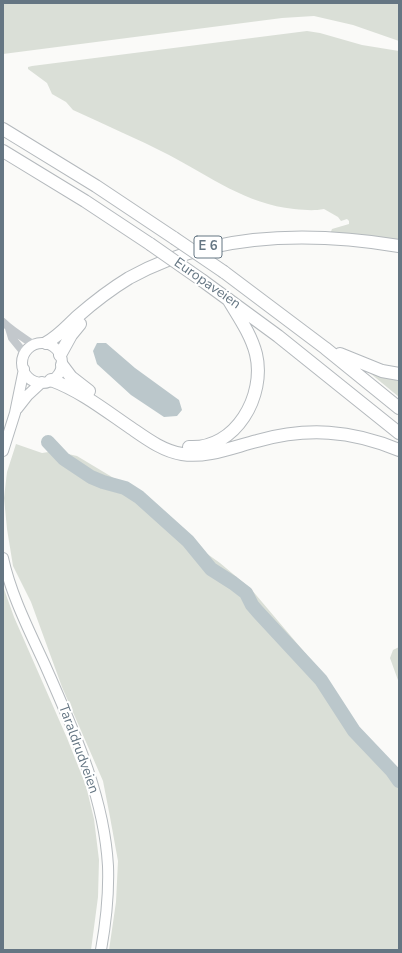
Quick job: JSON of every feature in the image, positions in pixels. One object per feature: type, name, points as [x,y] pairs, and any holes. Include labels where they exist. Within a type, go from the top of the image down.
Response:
[{"type":"highway","name":"Europaveien","points":[[3,129],[85,179],[224,272],[325,348],[399,408]]},
{"type":"highway","name":"Europaveien","points":[[3,151],[150,244],[204,281],[312,362],[399,433]]},
{"type":"highway","name":"E 6","points":[[40,344],[65,330],[92,304],[129,279],[181,254],[217,245],[258,239],[299,237],[327,238],[399,246]]},
{"type":"highway","name":"E 6","points":[[228,299],[247,331],[252,344],[258,366],[257,379],[252,402],[241,420],[228,434],[211,444],[184,447],[156,436],[78,383],[65,371],[61,360],[71,334],[93,310],[132,283],[177,261],[240,246],[292,241],[358,244],[399,250]]},
{"type":"highway","name":"E 6","points":[[325,348],[371,367],[399,374]]},
{"type":"highway","points":[[47,381],[65,386],[83,395],[152,442],[167,450],[182,454],[192,455],[212,453],[283,435],[314,432],[354,435],[379,442],[399,450]]},
{"type":"main road","points":[[3,451],[15,413],[24,369],[23,359],[25,354],[40,344],[54,347],[61,360],[58,374],[28,395],[15,413]]},
{"type":"main road","points":[[24,369],[31,379],[47,381]]},
{"type":"main road","name":"Taraldrudveien","points":[[3,558],[10,583],[21,612],[81,750],[96,798],[105,839],[108,865],[107,908],[101,950]]},
{"type":"street","points":[[6,325],[40,344]]},
{"type":"street","points":[[6,325],[12,338],[25,354]]},
{"type":"shaded area","points":[[3,3],[399,3],[399,41],[353,25],[314,16],[282,18],[3,54]]},
{"type":"shaded area","points":[[307,31],[320,33],[362,45],[399,51],[399,241],[330,234],[332,229],[349,224],[349,221],[347,219],[341,221],[338,217],[324,209],[294,209],[260,202],[244,196],[157,149],[73,110],[66,102],[52,94],[47,83],[28,69],[28,67],[32,66]]},
{"type":"shaded area","points":[[97,343],[106,343],[135,368],[179,400],[182,410],[177,416],[164,417],[131,395],[97,364],[93,351]]},
{"type":"shaded area","points":[[365,369],[399,378],[399,397]]},
{"type":"shaded area","points":[[16,444],[42,453],[55,451],[77,456],[132,489],[165,515],[199,548],[220,563],[251,589],[306,654],[343,706],[399,779],[399,950],[109,950],[116,902],[118,861],[110,817],[103,781],[62,687],[31,602],[13,566],[4,498],[7,472]]},
{"type":"shaded area","points":[[3,586],[14,617],[67,738],[86,786],[94,819],[99,860],[98,897],[91,950],[3,950]]},
{"type":"shaded area","points":[[399,647],[399,683],[390,658],[393,650]]},
{"type":"waterway","points":[[48,442],[64,459],[91,477],[125,488],[139,497],[188,541],[211,569],[246,593],[252,605],[258,612],[321,680],[354,731],[392,771],[399,781]]}]
